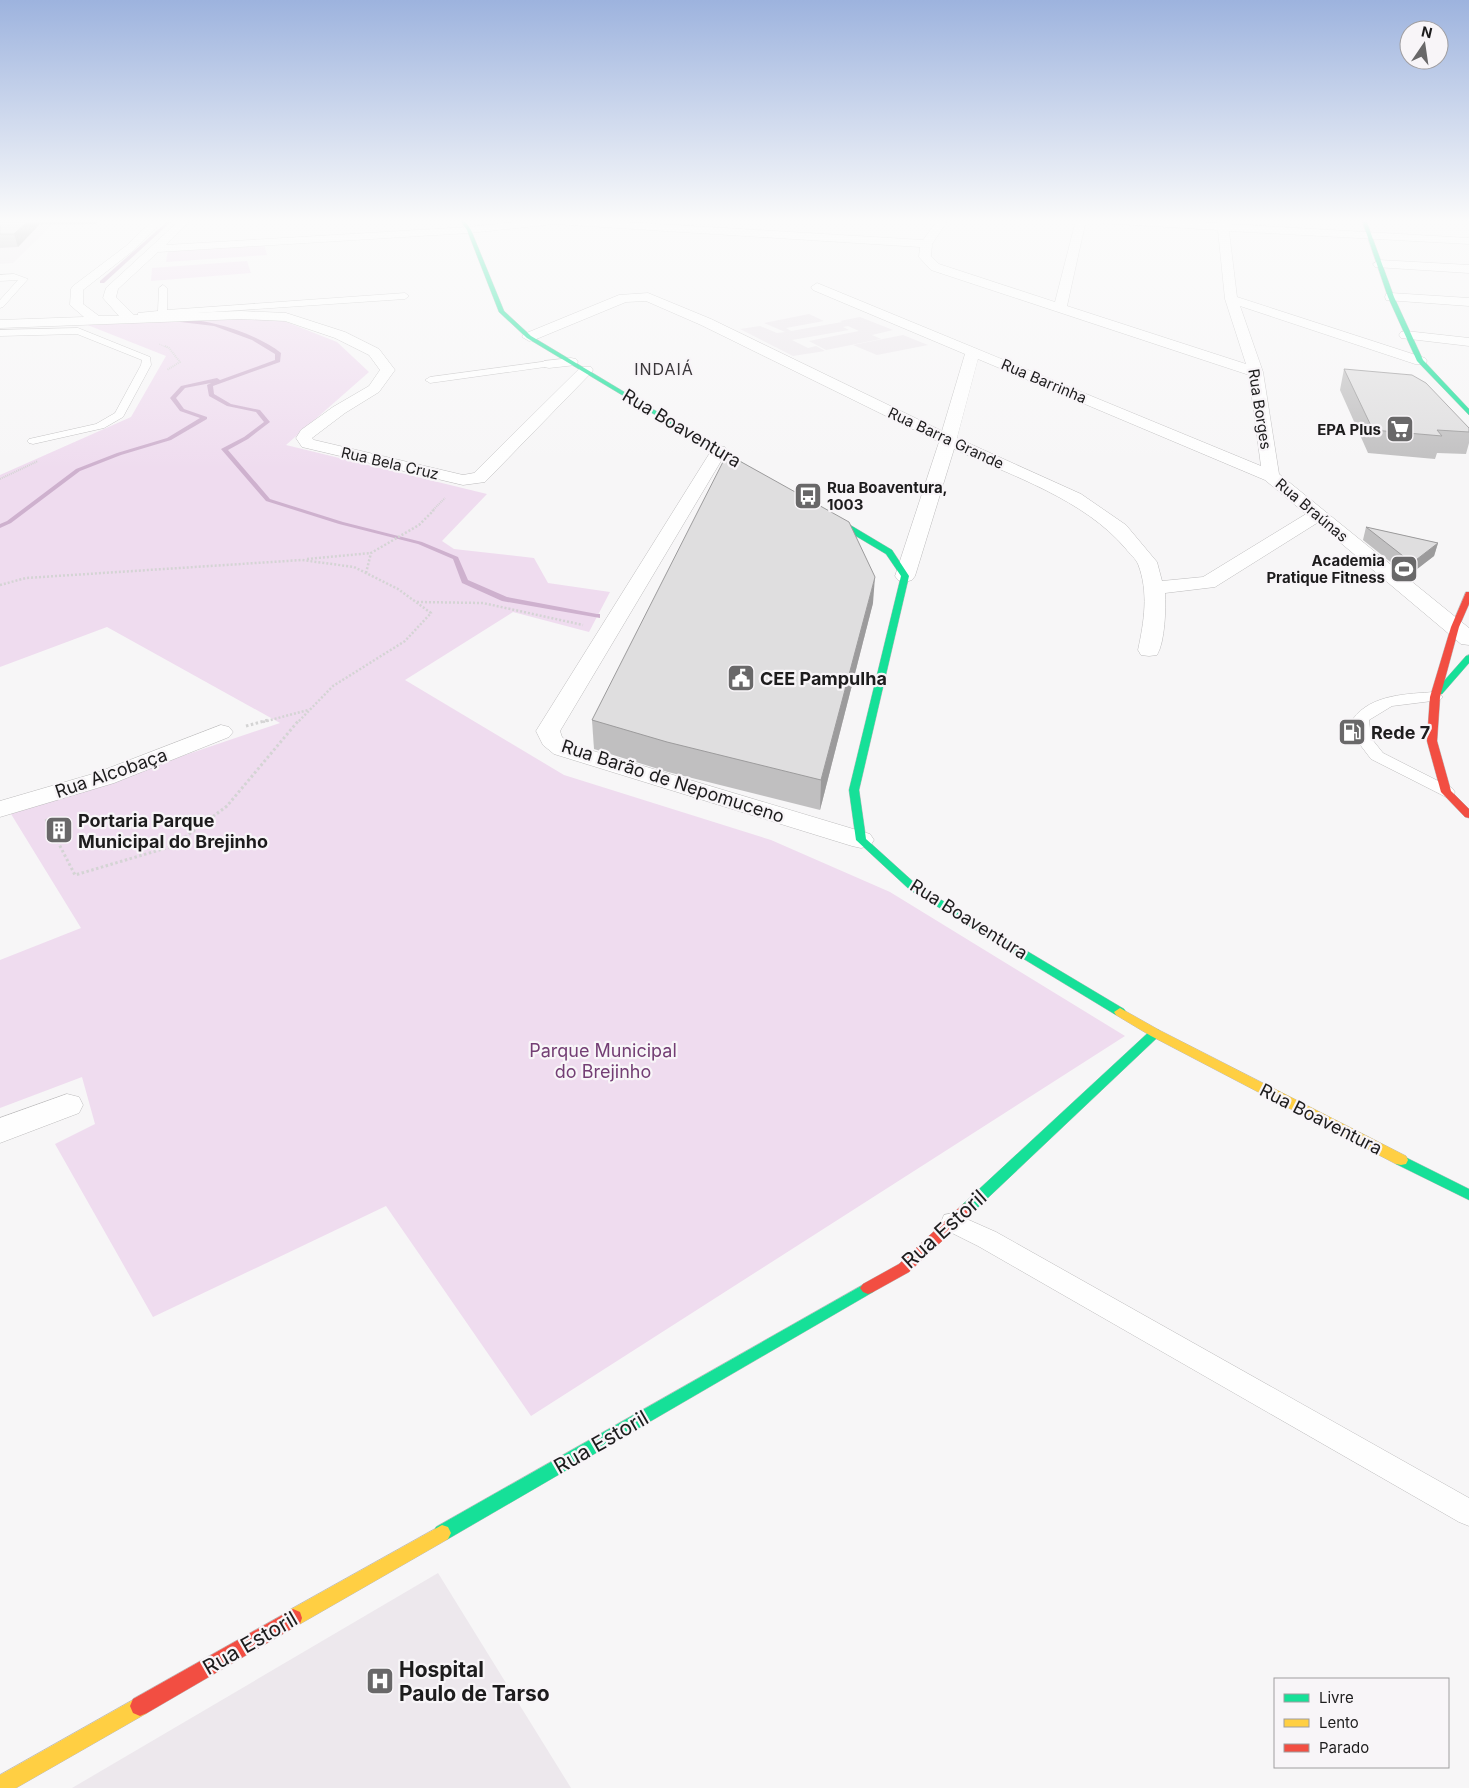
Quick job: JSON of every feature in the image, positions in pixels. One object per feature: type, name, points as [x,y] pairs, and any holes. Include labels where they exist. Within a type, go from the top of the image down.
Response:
[{"type":"street","points":[[77,303],[97,322]]},
{"type":"street","points":[[116,303],[133,317]]},
{"type":"street","name":"Rua Boaventura","points":[[499,303],[502,312],[529,337],[770,481]]},
{"type":"street","name":"Rua Barra Grande","points":[[529,337],[611,303]]},
{"type":"street","name":"Rua Barra Grande","points":[[663,303],[706,322],[948,440],[1075,498],[1119,530],[1147,562],[1153,588],[1154,624],[1149,650]]},
{"type":"street","name":"Rua Barrinha","points":[[856,303],[1271,476]]},
{"type":"street","points":[[1049,303],[1256,372]]},
{"type":"street","name":"Rua Borges","points":[[1233,303],[1256,372],[1271,476]]},
{"type":"street","points":[[1244,303],[1400,355],[1418,357],[1438,367],[1461,388]]},
{"type":"street","points":[[1394,303],[1406,335],[1418,357],[1469,413]]},
{"type":"street","points":[[1408,303],[1422,336],[1434,352]]},
{"type":"street","name":"Rua Bela Cruz","points":[[133,317],[242,315],[286,317],[340,336],[374,352],[388,370],[374,389],[338,410],[307,433],[304,438],[308,444],[471,479]]},
{"type":"street","points":[[0,324],[97,322],[133,317]]},
{"type":"street","points":[[1406,335],[1469,342]]},
{"type":"street","points":[[861,840],[854,790],[905,576],[948,440],[973,352]]},
{"type":"street","points":[[549,364],[571,362]]},
{"type":"street","points":[[471,479],[586,370]]},
{"type":"street","name":"Rua Barão de Nepomuceno","points":[[719,451],[548,730],[551,740],[562,749],[861,840]]},
{"type":"street","name":"Rua Braúnas","points":[[1271,476],[1462,633]]},
{"type":"street","points":[[812,507],[889,552],[905,576]]},
{"type":"street","points":[[1153,588],[1208,583],[1317,515]]},
{"type":"street","points":[[1469,594],[1462,633],[1434,697],[1432,741],[1446,792],[1469,815]]},
{"type":"street","points":[[1434,697],[1469,658]]},
{"type":"street","name":"Rua Alcobaça","points":[[0,810],[105,778],[221,732]]},
{"type":"street","name":"Rua Boaventura","points":[[861,840],[914,888],[1155,1033],[1469,1195]]},
{"type":"street","name":"Rua Estoril","points":[[0,1786],[904,1268],[1155,1033]]},
{"type":"street","points":[[0,1131],[67,1105]]},
{"type":"lane","points":[[162,303],[162,314]]},
{"type":"lane","points":[[133,317],[305,303]]},
{"type":"lane","points":[[0,333],[78,331],[147,359],[119,415],[100,426],[33,442]]},
{"type":"lane","points":[[430,380],[549,364]]},
{"type":"lane","points":[[1434,697],[1392,701],[1375,706],[1361,719],[1363,738],[1377,756],[1446,792]]},
{"type":"lane","points":[[953,1222],[987,1239],[1469,1514]]},
{"type":"path","points":[[0,586],[26,578],[302,560],[371,553],[419,525],[471,479]]},
{"type":"path","points":[[366,573],[371,553]]},
{"type":"path","points":[[36,799],[52,834],[75,875],[173,846],[228,806],[286,734],[333,686],[406,641],[431,612],[398,589],[354,567],[302,560]]},
{"type":"path","points":[[416,602],[483,603],[585,625],[586,622]]},
{"type":"path","points":[[221,732],[309,710]]},
{"type":"shaded area","points":[[809,314],[824,321],[786,328],[791,331],[860,317],[893,330],[872,335],[881,339],[826,350],[809,341],[859,331],[848,326],[843,327],[849,330],[792,340],[808,348],[816,346],[825,351],[793,356],[740,329],[760,326],[777,333],[785,332],[764,323]]},
{"type":"shaded area","points":[[903,335],[928,345],[877,355],[853,345]]},
{"type":"shaded area","name":"Hospital Paulo de Tarso","points":[[438,1573],[571,1788],[72,1788]]},
{"type":"green space","name":"Parque Municipal do Brejinho","points":[[258,318],[284,321],[337,342],[369,372],[286,445],[487,494],[442,541],[454,549],[534,558],[548,583],[610,592],[589,632],[513,612],[405,680],[564,775],[771,840],[890,892],[1125,1036],[531,1416],[386,1206],[153,1317],[55,1144],[95,1124],[82,1077],[0,1108],[0,960],[81,928],[11,814],[280,723],[107,627],[0,667],[0,475],[131,417],[166,356],[85,324]]},
{"type":"building","points":[[1344,369],[1412,375],[1426,383],[1469,428],[1469,432],[1437,430],[1442,436],[1373,430]]},
{"type":"building","name":"CEE Pampulha","points":[[727,454],[849,522],[875,577],[821,780],[667,742],[592,720]]},
{"type":"building","points":[[1366,527],[1438,543],[1412,563]]},
{"type":"waterway","points":[[172,320],[215,325],[254,339],[278,353],[278,361],[210,385],[211,395],[229,405],[258,411],[267,422],[246,438],[224,449],[268,500],[341,523],[420,543],[456,558],[465,581],[505,599],[597,616]]},
{"type":"waterway","points":[[0,526],[9,522],[78,470],[119,454],[169,439],[205,418],[182,410],[173,398],[183,387],[217,380]]},
{"type":"traffic: fast","points":[[499,303],[502,312],[529,337],[759,475]]},
{"type":"traffic: fast","points":[[1394,303],[1420,361],[1469,413]]},
{"type":"traffic: fast","points":[[822,512],[889,552],[905,576],[854,790],[861,840],[914,888],[1120,1012]]},
{"type":"traffic: fast","points":[[1439,692],[1469,658]]},
{"type":"traffic: fast","points":[[968,1208],[1155,1033]]},
{"type":"traffic: fast","points":[[1401,1160],[1469,1195]]},
{"type":"traffic: fast","points":[[442,1533],[868,1288]]},
{"type":"traffic: slow","points":[[1120,1012],[1155,1033],[1401,1160]]},
{"type":"traffic: slow","points":[[293,1618],[442,1533]]},
{"type":"traffic: slow","points":[[0,1786],[140,1706]]},
{"type":"traffic: jam","points":[[1469,594],[1455,627],[1435,697],[1432,741],[1446,792],[1469,815]]},
{"type":"traffic: jam","points":[[868,1288],[904,1268],[968,1208]]},
{"type":"traffic: jam","points":[[140,1706],[293,1618]]},
{"type":"place","name":"EPA Plus","points":[[1400,429]]},
{"type":"place","name":"Rua Boaventura, 1003","points":[[808,496]]},
{"type":"place","name":"Academia Pratique Fitness","points":[[1404,569]]},
{"type":"place","name":"CEE Pampulha","points":[[741,678]]},
{"type":"place","name":"Rede 7","points":[[1352,732]]},
{"type":"place","name":"Portaria Parque Municipal do Brejinho","points":[[59,830]]},
{"type":"place","name":"Hospital Paulo de Tarso","points":[[380,1681]]},
{"type":"district","name":"INDAIÁ","points":[[664,369]]}]
